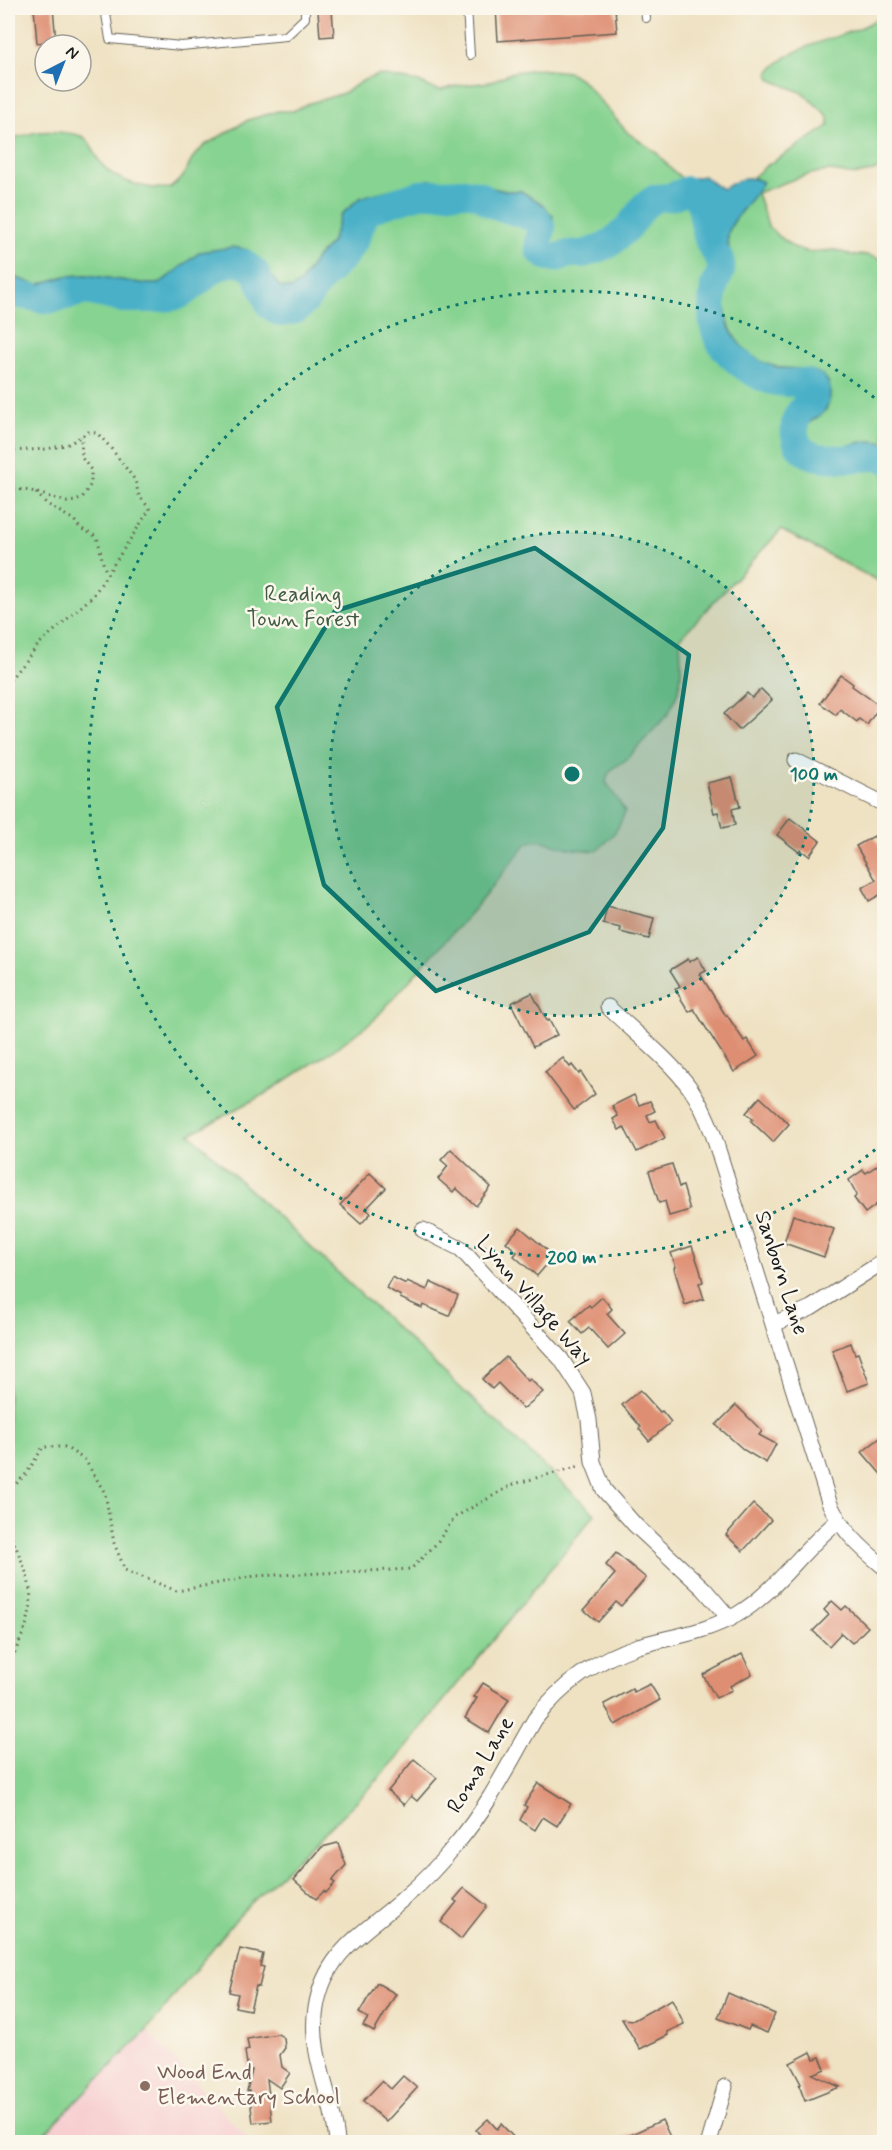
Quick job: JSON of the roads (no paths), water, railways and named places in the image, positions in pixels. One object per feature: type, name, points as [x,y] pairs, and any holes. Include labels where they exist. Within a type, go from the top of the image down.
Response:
[{"type":"street","points":[[796,760],[885,804]]},
{"type":"street","name":"Sanborn Lane","points":[[608,1007],[677,1073],[702,1108],[713,1134],[822,1480],[838,1521],[857,1544],[885,1567]]},
{"type":"street","name":"Lynn Village Way","points":[[423,1230],[461,1249],[569,1370],[583,1393],[593,1462],[598,1479],[610,1500],[704,1589],[730,1619]]},
{"type":"street","points":[[774,1324],[811,1308],[885,1261]]},
{"type":"street","name":"Roma Lane","points":[[337,2142],[335,2123],[314,2031],[318,1995],[334,1960],[352,1940],[418,1885],[458,1843],[490,1799],[535,1719],[544,1707],[573,1680],[593,1666],[621,1653],[640,1646],[691,1635],[730,1619],[760,1598],[819,1537],[838,1521]]},
{"type":"street","points":[[709,2142],[725,2087]]},
{"type":"lane","points":[[105,8],[110,39],[181,46],[286,36],[305,18],[305,8]]},
{"type":"lane","points":[[467,8],[470,55]]},
{"type":"lane","points":[[645,8],[646,18]]},
{"type":"water","points":[[704,176],[723,189],[747,178],[763,182],[732,225],[728,236],[732,272],[724,306],[726,318],[736,340],[763,362],[775,367],[810,370],[827,380],[830,393],[829,403],[822,414],[807,425],[805,432],[806,437],[812,442],[818,446],[833,449],[866,442],[884,443],[884,459],[876,457],[828,458],[806,452],[798,445],[795,424],[799,413],[811,398],[813,386],[803,382],[787,383],[769,380],[752,372],[722,346],[713,326],[712,314],[714,287],[721,262],[707,237],[698,197],[688,190],[671,197],[656,198],[644,206],[628,228],[608,245],[584,254],[569,254],[555,258],[546,256],[539,250],[542,228],[537,219],[494,205],[474,194],[445,192],[387,203],[366,214],[355,239],[342,258],[305,301],[293,310],[281,311],[273,307],[251,269],[242,264],[230,263],[215,269],[184,293],[157,300],[128,300],[87,291],[48,300],[8,293],[8,275],[37,285],[66,276],[87,275],[159,284],[200,252],[233,247],[248,250],[261,262],[280,287],[291,289],[301,282],[317,257],[331,243],[341,215],[360,198],[429,180],[521,191],[541,203],[553,216],[550,238],[553,245],[571,247],[590,245],[615,233],[643,196],[672,183]]},
{"type":"waterway","points":[[8,293],[49,300],[87,291],[123,299],[157,299],[178,296],[214,269],[229,263],[244,263],[256,273],[270,306],[281,313],[296,310],[307,299],[319,282],[344,256],[355,240],[365,215],[372,209],[420,194],[465,192],[480,195],[491,204],[537,219],[542,228],[539,250],[546,256],[555,258],[569,254],[584,254],[608,245],[628,228],[644,206],[656,198],[671,197],[687,190],[698,197],[709,242],[721,262],[714,287],[712,314],[713,326],[722,346],[752,372],[769,380],[787,383],[803,382],[813,386],[811,398],[799,413],[795,424],[798,445],[806,452],[828,458],[876,457],[884,459]]},
{"type":"place","name":"Wood End Elementary School","points":[[145,2086]]},
{"type":"park label","name":"Reading Town Forest","points":[[303,608]]}]
